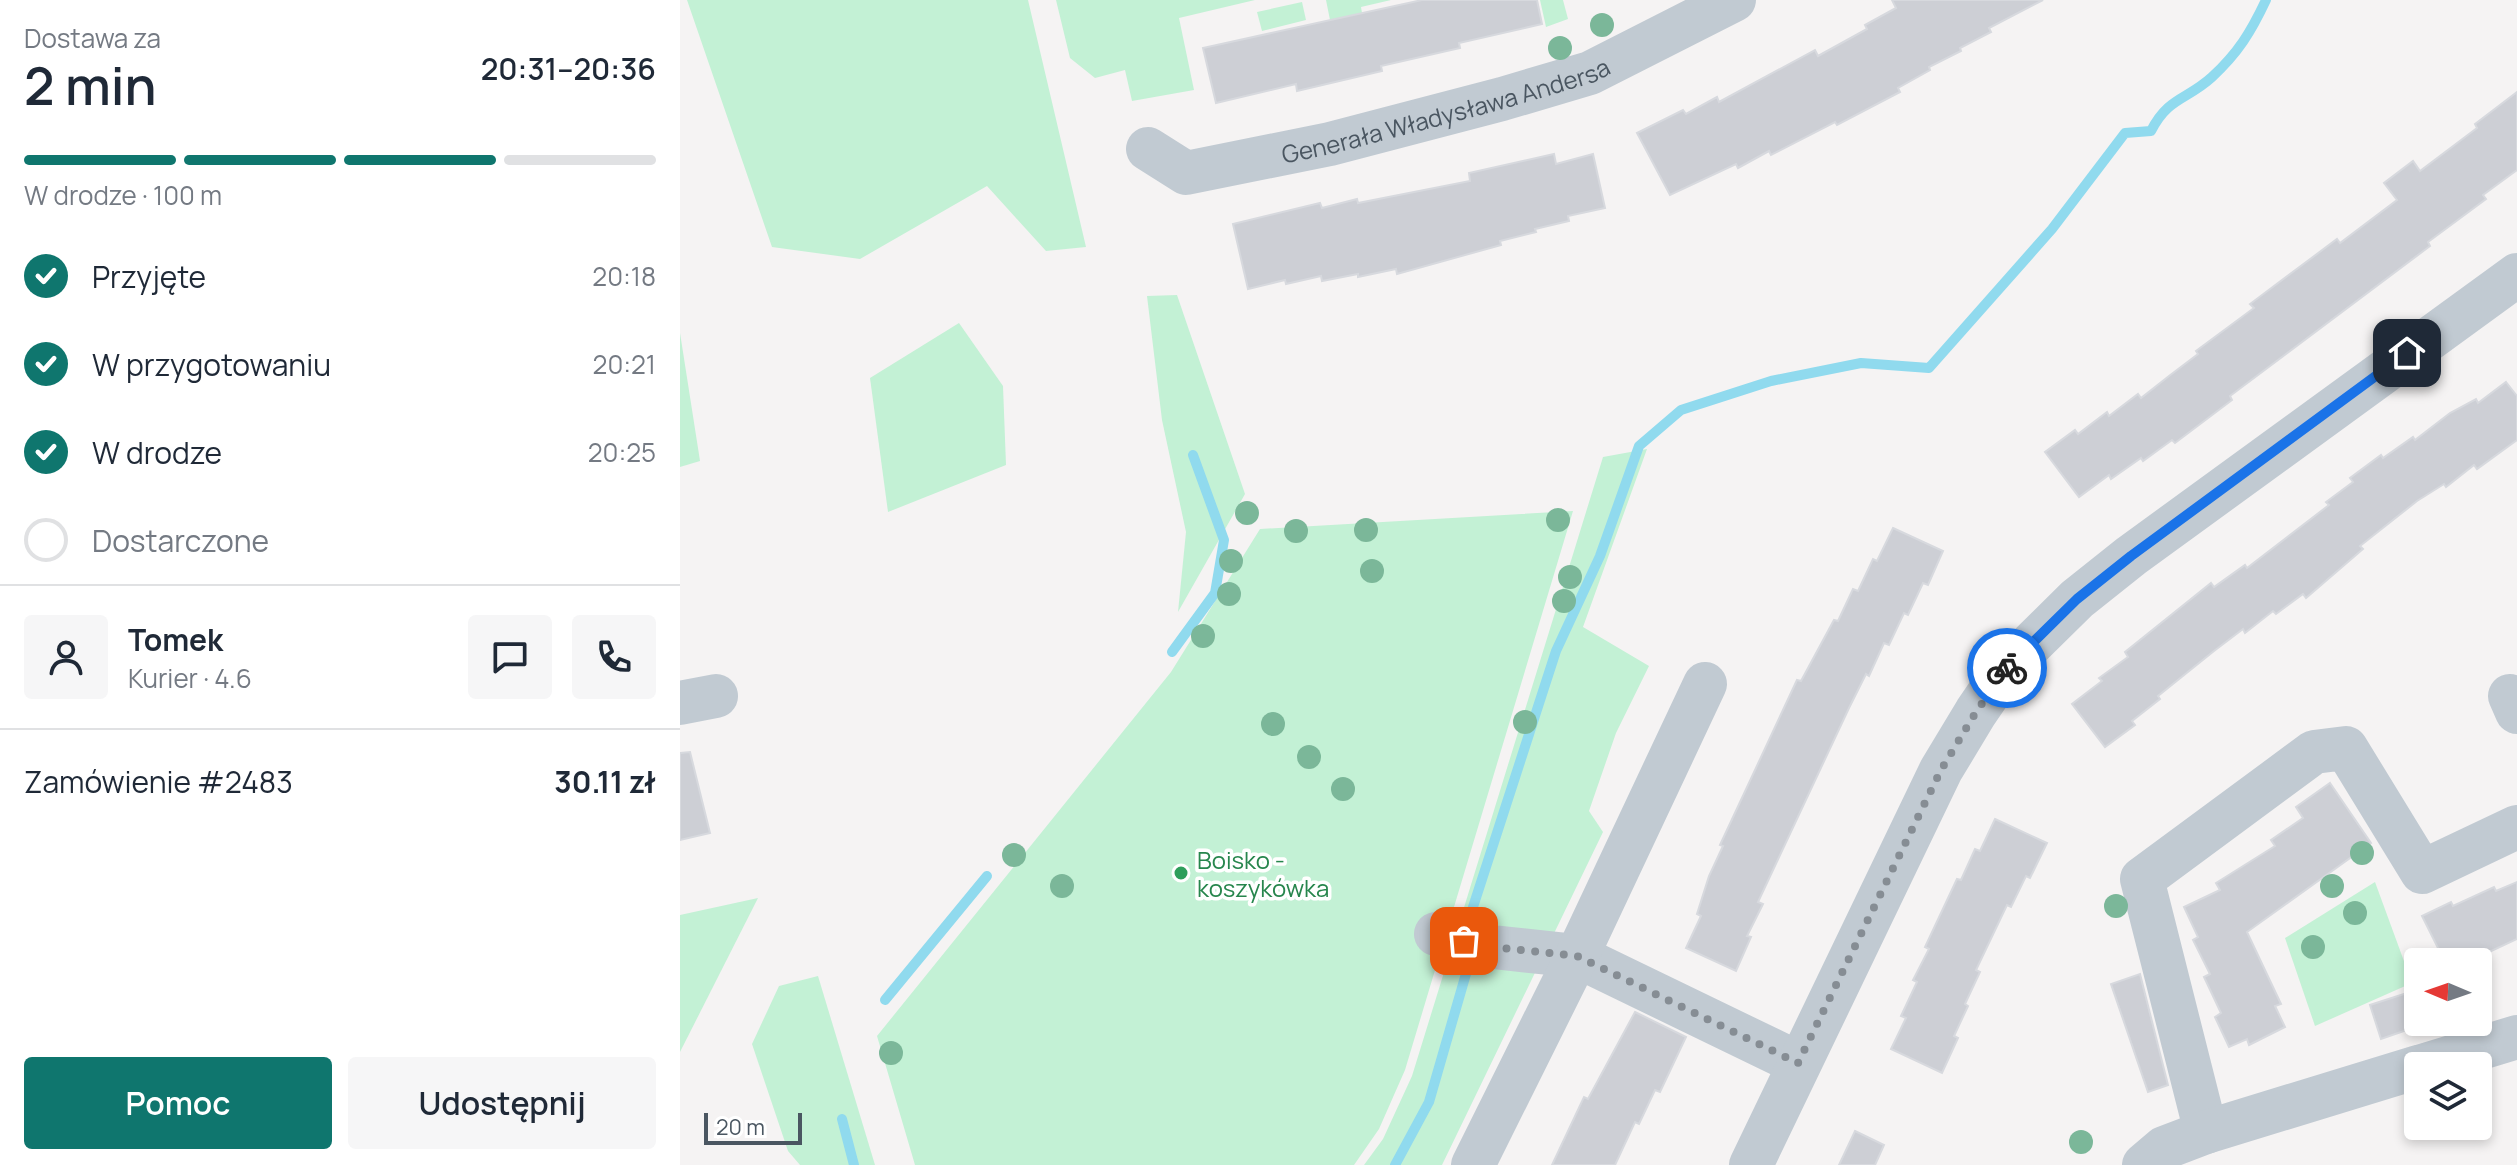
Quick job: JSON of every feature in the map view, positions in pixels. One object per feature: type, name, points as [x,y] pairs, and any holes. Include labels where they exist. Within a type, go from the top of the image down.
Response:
[{"type":"street","name":"Generała Władysława Andersa","points":[[1148,149],[1186,173],[1345,141],[1590,73],[1734,0]]},
{"type":"street","points":[[1751,1165],[1941,770],[2004,671],[2077,599],[2131,556],[2457,316],[2513,287]]},
{"type":"street","points":[[1473,1165],[1577,956],[1705,684]]},
{"type":"street","points":[[2206,1132],[2142,879],[2314,752],[2335,749],[2346,748],[2422,872],[2517,827]]},
{"type":"street","points":[[1436,934],[1493,947],[1577,956],[1798,1063]]},
{"type":"street","points":[[2468,1052],[2517,1037]]},
{"type":"street","points":[[2144,1165],[2164,1148],[2206,1132],[2404,1072]]},
{"type":"green space","points":[[687,0],[1028,0],[1086,247],[1046,251],[987,186],[860,259],[772,247]]},
{"type":"green space","points":[[1056,0],[1255,0],[1179,18],[1194,90],[1132,101],[1125,70],[1095,78],[1070,58]]},
{"type":"green space","points":[[1326,0],[1391,0],[1361,7],[1362,13],[1330,20]]},
{"type":"green space","points":[[1540,0],[1563,0],[1568,19],[1546,27]]},
{"type":"green space","points":[[1302,2],[1306,20],[1262,31],[1257,12]]},
{"type":"green space","points":[[1177,295],[1245,494],[1178,612],[1186,532],[1162,420],[1147,296]]},
{"type":"green space","points":[[959,323],[1003,386],[1006,465],[888,512],[870,378]]},
{"type":"green space","points":[[680,333],[700,461],[680,467]]},
{"type":"green space","points":[[1647,449],[1583,627],[1649,666],[1616,733],[1589,811],[1603,832],[1442,1165],[1364,1165],[1383,1139],[1412,1076],[1603,457]]},
{"type":"green space","points":[[1573,511],[1405,1070],[1379,1129],[1354,1165],[915,1165],[877,1036],[1171,672],[1260,529]]},
{"type":"green space","points":[[2375,882],[2404,961],[2404,987],[2315,1026],[2285,938]]},
{"type":"green space","points":[[758,898],[680,1052],[680,915]]},
{"type":"green space","points":[[818,976],[875,1165],[800,1165],[788,1151],[752,1044],[779,986]]},
{"type":"building","points":[[1422,0],[1537,0],[1542,24],[1459,43],[1460,48],[1381,66],[1382,71],[1297,91],[1296,84],[1216,103],[1203,48]]},
{"type":"building","points":[[1892,0],[2043,0],[1989,28],[1991,32],[1898,88],[1900,92],[1837,125],[1835,122],[1771,155],[1769,151],[1738,168],[1736,164],[1670,195],[1637,133],[1683,110],[1686,114],[1717,97],[1719,102],[1815,50],[1818,56],[1867,29],[1865,25],[1896,8]]},
{"type":"building","points":[[2517,92],[2517,170],[2483,195],[2486,199],[2428,242],[2430,246],[2230,396],[2232,400],[2175,443],[2172,440],[2111,479],[2109,475],[2079,497],[2045,452],[2075,430],[2078,434],[2107,412],[2109,416],[2138,394],[2141,398],[2198,354],[2196,351],[2254,308],[2250,304],[2337,239],[2340,243],[2397,200],[2384,183],[2413,161],[2420,171],[2477,128],[2475,124]]},
{"type":"building","points":[[1554,154],[1556,164],[1593,154],[1605,208],[1568,216],[1569,221],[1500,241],[1501,245],[1397,274],[1396,269],[1322,281],[1321,276],[1248,289],[1233,224],[1320,203],[1322,208],[1357,199],[1358,203],[1470,181],[1469,173]]},
{"type":"building","points":[[2506,382],[2517,396],[2517,440],[2477,469],[2474,465],[2446,487],[2444,484],[2417,501],[2360,546],[2363,549],[2306,598],[2303,594],[2276,614],[2273,611],[2245,633],[2243,629],[2158,696],[2160,699],[2132,721],[2135,725],[2105,747],[2072,704],[2102,681],[2099,678],[2128,657],[2125,652],[2211,583],[2214,587],[2245,565],[2247,568],[2329,505],[2326,502],[2353,482],[2350,478],[2381,455],[2383,458],[2413,437],[2415,440],[2450,413],[2476,399],[2478,403]]},
{"type":"building","points":[[1893,528],[1943,551],[1928,585],[1923,583],[1889,645],[1884,643],[1869,676],[1866,674],[1849,708],[1758,902],[1763,904],[1747,936],[1751,937],[1736,971],[1686,948],[1701,916],[1697,914],[1709,876],[1723,846],[1720,845],[1797,680],[1801,681],[1834,620],[1838,621],[1853,589],[1858,591],[1873,559],[1877,561]]},
{"type":"building","points":[[690,752],[710,833],[680,840],[680,753]]},
{"type":"building","points":[[2330,783],[2371,843],[2247,932],[2281,1004],[2275,1006],[2285,1027],[2249,1045],[2247,1039],[2229,1047],[2215,1017],[2221,1013],[2204,977],[2210,974],[2193,940],[2198,937],[2184,907],[2220,890],[2216,883],[2275,846],[2271,840],[2303,818],[2296,807]]},
{"type":"building","points":[[1995,819],[2047,843],[2030,878],[2026,876],[2011,907],[2007,905],[1976,970],[1980,972],[1965,1004],[1968,1006],[1954,1036],[1958,1038],[1942,1073],[1891,1049],[1906,1018],[1901,1016],[1917,982],[1913,980],[1929,949],[1925,947],[1957,879],[1961,880],[1975,849],[1980,851]]},
{"type":"building","points":[[2517,882],[2517,939],[2492,951],[2492,948],[2438,948],[2422,916],[2494,887],[2496,891]]},
{"type":"building","points":[[2140,974],[2168,1085],[2148,1092],[2111,984]]},
{"type":"building","points":[[2404,994],[2404,1031],[2381,1039],[2370,1005]]},
{"type":"building","points":[[1635,1012],[1686,1037],[1660,1092],[1655,1090],[1639,1124],[1635,1122],[1615,1165],[1552,1165],[1584,1097],[1588,1099]]},
{"type":"building","points":[[1855,1131],[1884,1145],[1875,1165],[1839,1165]]},
{"type":"waterway","points":[[1477,933],[1479,927],[1473,907],[1556,651],[1600,556],[1639,446],[1681,410],[1771,381],[1861,363],[1929,368],[2052,229],[2125,133],[2151,131],[2164,111],[2212,77],[2243,42],[2266,0]]},
{"type":"waterway","points":[[1172,652],[1215,593],[1224,540],[1193,455]]},
{"type":"waterway","points":[[885,1000],[987,876]]},
{"type":"waterway","points":[[1395,1165],[1429,1102],[1472,953]]},
{"type":"waterway","points":[[842,1119],[854,1165]]},
{"type":"way so far","points":[[1464,941],[1577,956],[1798,1063],[1941,770],[2007,668]]},
{"type":"place","name":"Boisko - koszykówka","points":[[1181,873]]},
{"type":"route","points":[[2007,668],[2077,599],[2131,556],[2407,353]]}]
